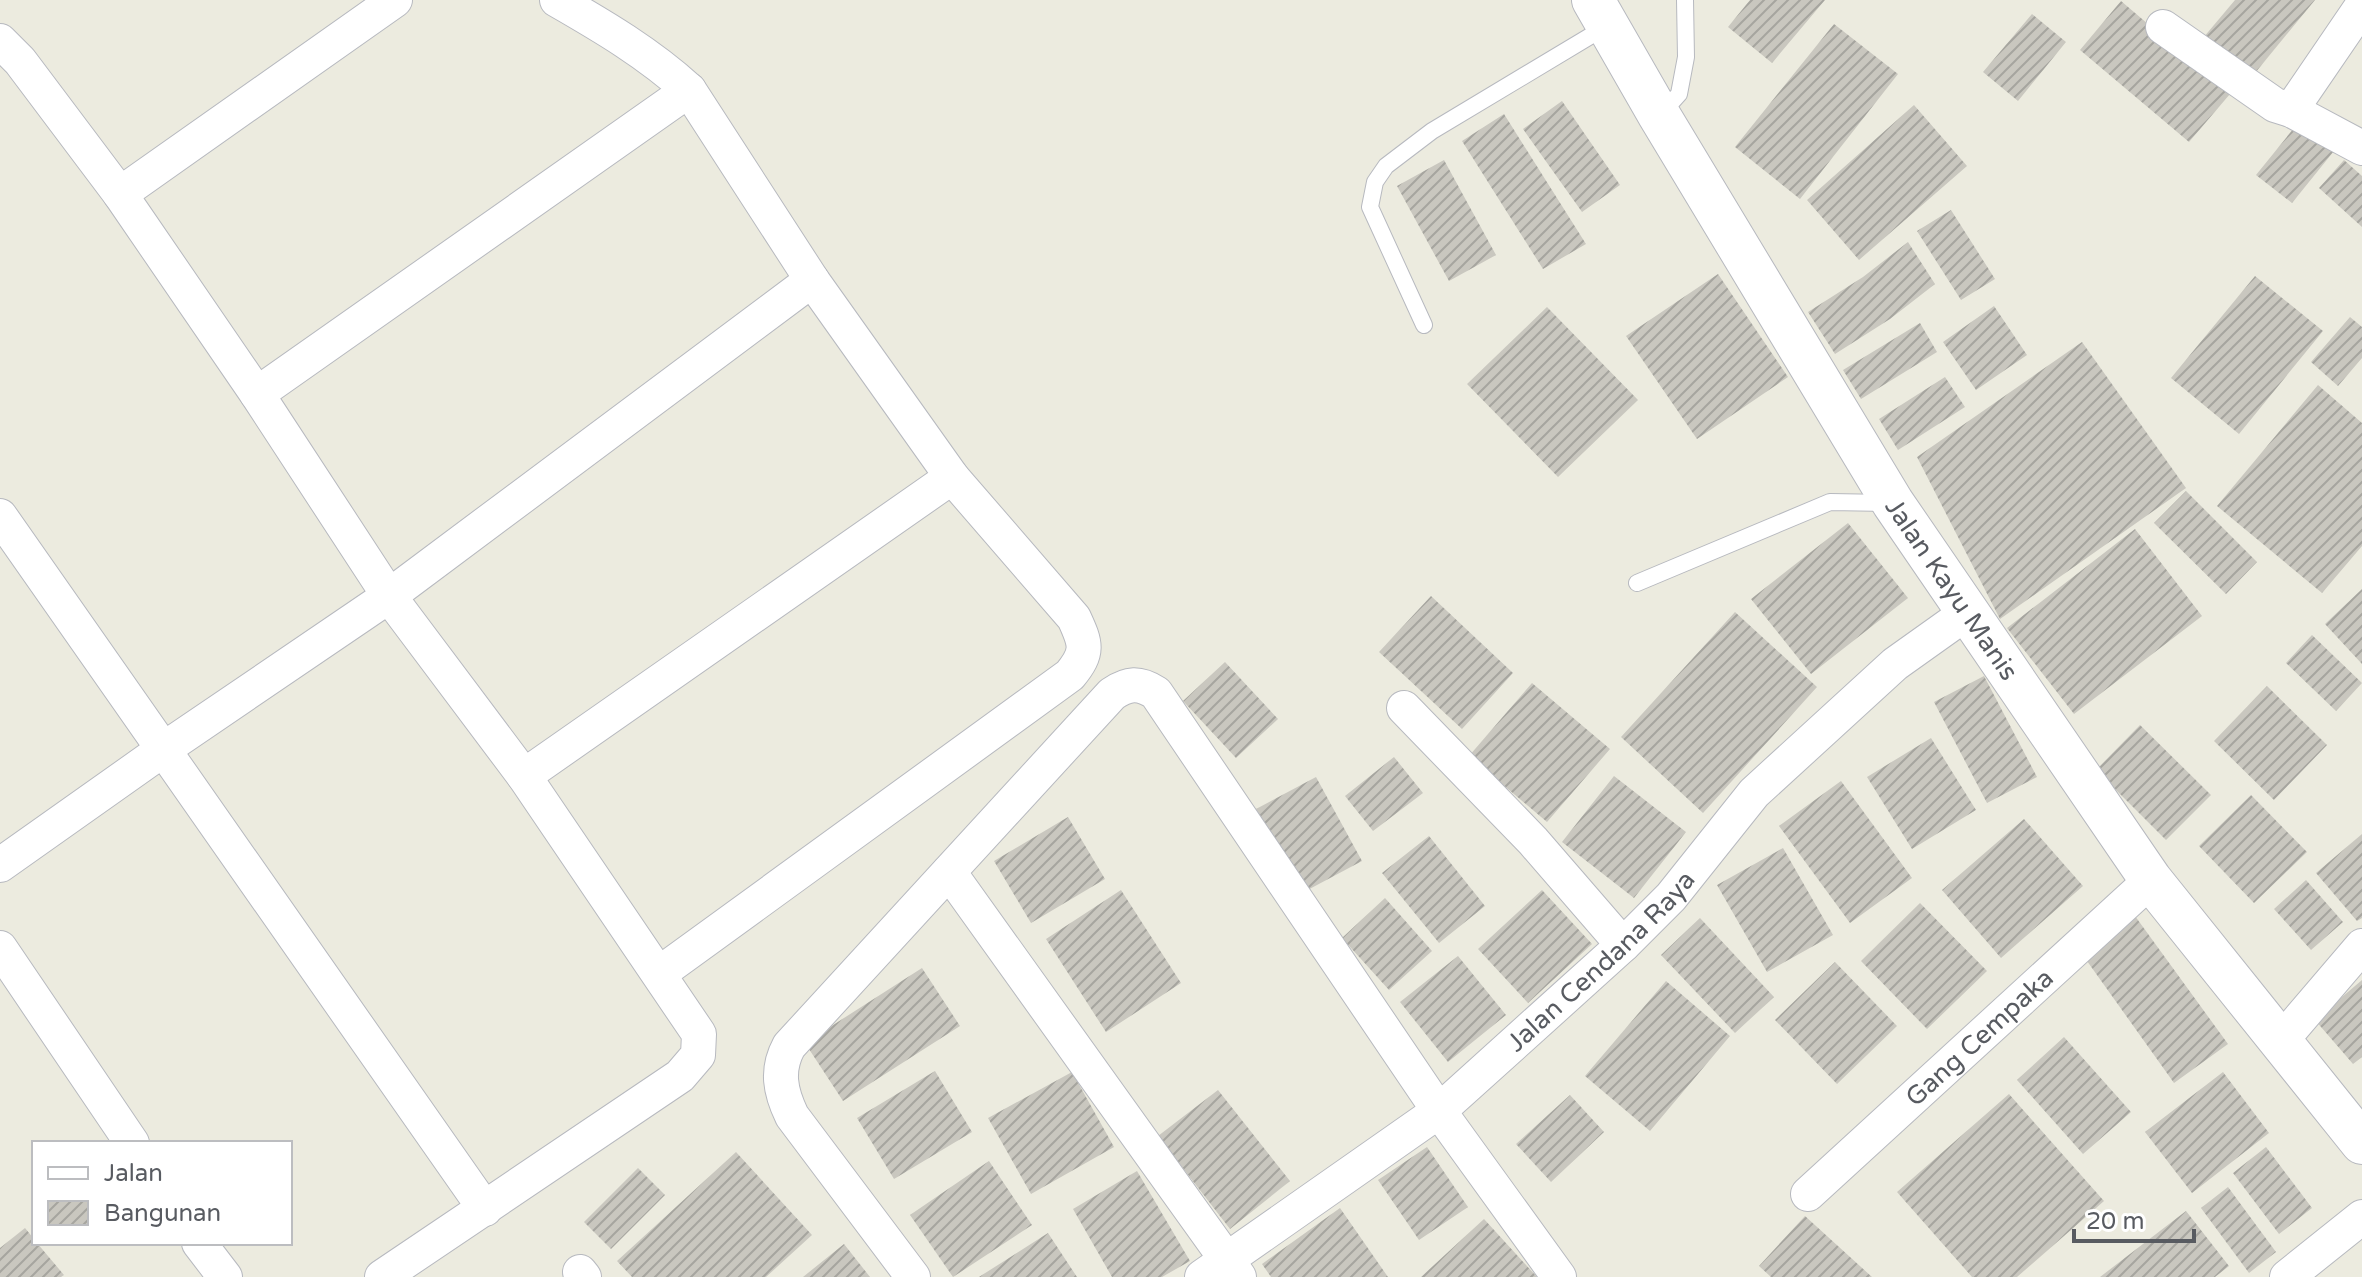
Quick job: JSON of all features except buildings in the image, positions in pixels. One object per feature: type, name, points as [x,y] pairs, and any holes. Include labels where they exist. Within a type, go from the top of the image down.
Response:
[{"type":"street","points":[[120,194],[395,0]]},
{"type":"street","points":[[557,0],[620,35],[689,90],[812,280],[952,477],[1074,618],[1085,642],[1082,660],[1070,675],[660,973]]},
{"type":"street","points":[[2291,110],[2362,6]]},
{"type":"street","name":"Jalan Kayu Manis","points":[[1601,13],[1893,503],[2151,880],[2362,1143]]},
{"type":"street","points":[[2163,27],[2264,98],[2362,148]]},
{"type":"street","points":[[0,41],[20,61],[120,194],[257,394],[389,596],[524,776],[699,1034],[698,1055],[680,1076],[382,1277]]},
{"type":"street","points":[[257,394],[689,90]]},
{"type":"street","points":[[0,865],[389,596],[812,280]]},
{"type":"street","points":[[524,776],[952,477]]},
{"type":"street","points":[[0,516],[485,1209]]},
{"type":"street","name":"Jalan Cendana Raya","points":[[1223,1271],[1439,1111],[1623,945],[1671,897],[1754,793],[1895,664],[1968,612]]},
{"type":"street","points":[[913,1277],[792,1116],[780,1086],[781,1060],[789,1046],[1112,694],[1123,686],[1142,684],[1156,693],[1439,1111],[1559,1277]]},
{"type":"street","points":[[1404,708],[1533,841],[1623,945]]},
{"type":"street","points":[[949,872],[1223,1271]]},
{"type":"street","name":"Gang Cempaka","points":[[1808,1194],[2151,880]]},
{"type":"street","points":[[2280,1042],[2362,946]]},
{"type":"street","points":[[0,948],[131,1141]]},
{"type":"street","points":[[2287,1277],[2362,1217]]},
{"type":"street","points":[[201,1245],[225,1277]]},
{"type":"lane","points":[[1659,115],[1679,94],[1686,57],[1685,0]]},
{"type":"lane","points":[[1424,325],[1370,207],[1375,182],[1386,166],[1432,131],[1601,13]]},
{"type":"lane","points":[[1637,583],[1830,502],[1893,503]]}]
